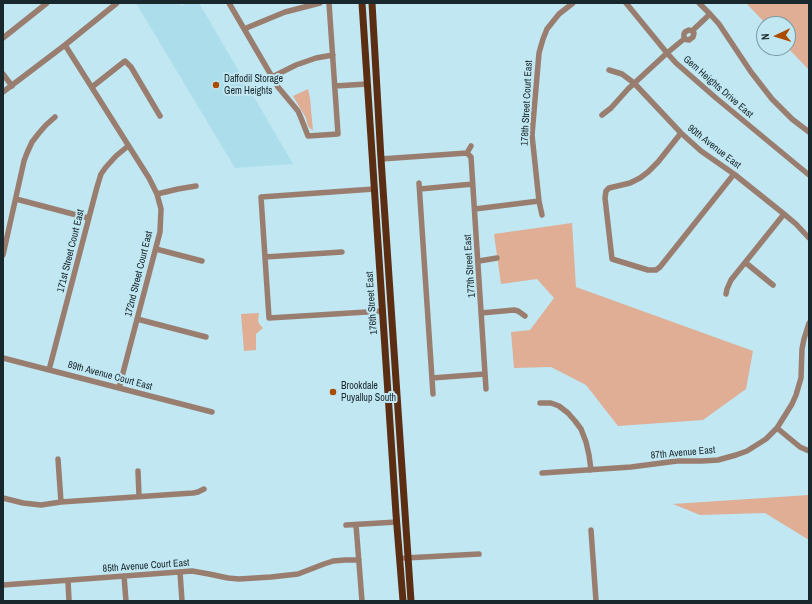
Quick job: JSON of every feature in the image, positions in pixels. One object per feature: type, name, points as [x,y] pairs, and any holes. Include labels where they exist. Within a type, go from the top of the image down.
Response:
[{"type":"main road","name":"176th Street East","points":[[362,3],[403,601]]},
{"type":"main road","name":"176th Street East","points":[[372,3],[388,269],[411,600]]},
{"type":"main road","points":[[369,106],[374,122],[376,156],[377,158],[381,158]]},
{"type":"main road","points":[[374,189],[378,191],[382,244],[388,269]]},
{"type":"main road","points":[[383,312],[387,331],[391,374],[392,376],[396,377]]},
{"type":"main road","points":[[397,522],[401,525],[403,531],[407,558]]},
{"type":"street","points":[[3,38],[47,3]]},
{"type":"street","points":[[3,92],[117,3]]},
{"type":"street","points":[[230,3],[278,87],[298,111],[308,136],[338,134],[329,3]]},
{"type":"street","points":[[244,29],[285,12],[320,3]]},
{"type":"street","name":"178th Street Court East","points":[[542,215],[539,201],[532,135],[539,53],[543,39],[553,21],[573,3]]},
{"type":"street","name":"Gem Heights Drive East","points":[[626,3],[676,63],[809,175]]},
{"type":"street","points":[[699,3],[726,33],[765,90],[782,109],[809,132]]},
{"type":"street","points":[[602,115],[667,53],[684,39],[689,40],[693,37],[694,33],[692,31],[710,14]]},
{"type":"street","points":[[65,45],[128,146]]},
{"type":"street","points":[[272,76],[306,61],[333,55]]},
{"type":"street","points":[[92,87],[125,61],[131,67],[160,116]]},
{"type":"street","name":"90th Avenue East","points":[[609,70],[622,74],[634,84],[680,133],[701,151],[734,174],[784,214],[809,238]]},
{"type":"street","points":[[3,72],[12,86]]},
{"type":"street","points":[[335,86],[367,84]]},
{"type":"street","points":[[3,255],[27,153],[32,142],[39,133],[55,117]]},
{"type":"street","points":[[680,133],[658,162],[648,172],[630,183],[606,190],[605,198],[612,260],[648,270],[656,270],[660,267],[734,174]]},
{"type":"street","name":"172nd Street Court East","points":[[119,388],[156,249],[161,221],[157,194],[149,178],[128,146]]},
{"type":"street","name":"171st Street Court East","points":[[48,370],[96,187],[106,166],[128,146]]},
{"type":"street","points":[[381,158],[467,153],[471,146]]},
{"type":"street","name":"177th Street East","points":[[467,153],[471,157],[479,261],[486,388]]},
{"type":"street","points":[[432,394],[419,186],[473,184]]},
{"type":"street","points":[[157,194],[196,186]]},
{"type":"street","points":[[374,189],[261,197],[269,318],[383,312]]},
{"type":"street","points":[[16,199],[88,218]]},
{"type":"street","points":[[474,209],[539,201]]},
{"type":"street","points":[[726,294],[731,280],[784,214]]},
{"type":"street","points":[[156,249],[202,261]]},
{"type":"street","points":[[265,257],[342,252]]},
{"type":"street","points":[[479,261],[497,258]]},
{"type":"street","points":[[746,263],[773,285]]},
{"type":"street","points":[[482,314],[514,310],[518,311],[524,316]]},
{"type":"street","points":[[137,319],[206,337]]},
{"type":"street","name":"87th Avenue East","points":[[542,474],[649,465],[677,461],[709,461],[726,458],[755,447],[777,428],[792,404],[802,374],[802,349],[809,323]]},
{"type":"street","name":"89th Avenue Court East","points":[[3,358],[212,412]]},
{"type":"street","points":[[432,378],[485,374]]},
{"type":"street","points":[[540,402],[551,403],[559,406],[568,413],[581,429],[586,442],[591,470]]},
{"type":"street","points":[[777,428],[800,447],[809,451]]},
{"type":"street","points":[[58,459],[61,502]]},
{"type":"street","points":[[138,471],[140,496]]},
{"type":"street","points":[[3,498],[23,503],[41,505],[61,502],[193,493],[204,489]]},
{"type":"street","points":[[346,526],[397,522]]},
{"type":"street","points":[[356,525],[362,601]]},
{"type":"street","points":[[592,530],[596,601]]},
{"type":"street","points":[[407,558],[479,554]]},
{"type":"street","name":"85th Avenue Court East","points":[[3,585],[180,572],[199,572],[239,579],[271,577],[298,574],[333,562],[358,560]]},
{"type":"street","points":[[180,572],[182,601]]},
{"type":"street","points":[[124,576],[126,601]]},
{"type":"street","points":[[68,580],[69,601]]},
{"type":"shaded area","name":"Daffodil Storage Gem Heights","points":[[136,3],[179,3],[181,6],[187,3],[199,3],[293,164],[235,168]]},
{"type":"shaded area","points":[[746,3],[809,3],[809,70],[796,56],[796,16],[758,16]]},
{"type":"shaded area","points":[[308,89],[313,131],[308,126],[306,118],[293,96]]},
{"type":"shaded area","points":[[572,223],[576,287],[753,351],[746,389],[703,420],[618,426],[586,385],[551,367],[514,368],[511,332],[530,330],[554,298],[537,279],[501,284],[494,234]]},
{"type":"shaded area","points":[[259,313],[258,321],[263,328],[256,334],[256,350],[244,351],[241,314]]},
{"type":"shaded area","points":[[809,495],[809,540],[765,513],[700,515],[673,504]]},
{"type":"place","name":"Daffodil Storage Gem Heights","points":[[216,85]]},
{"type":"place","name":"Brookdale Puyallup South","points":[[333,392]]}]
